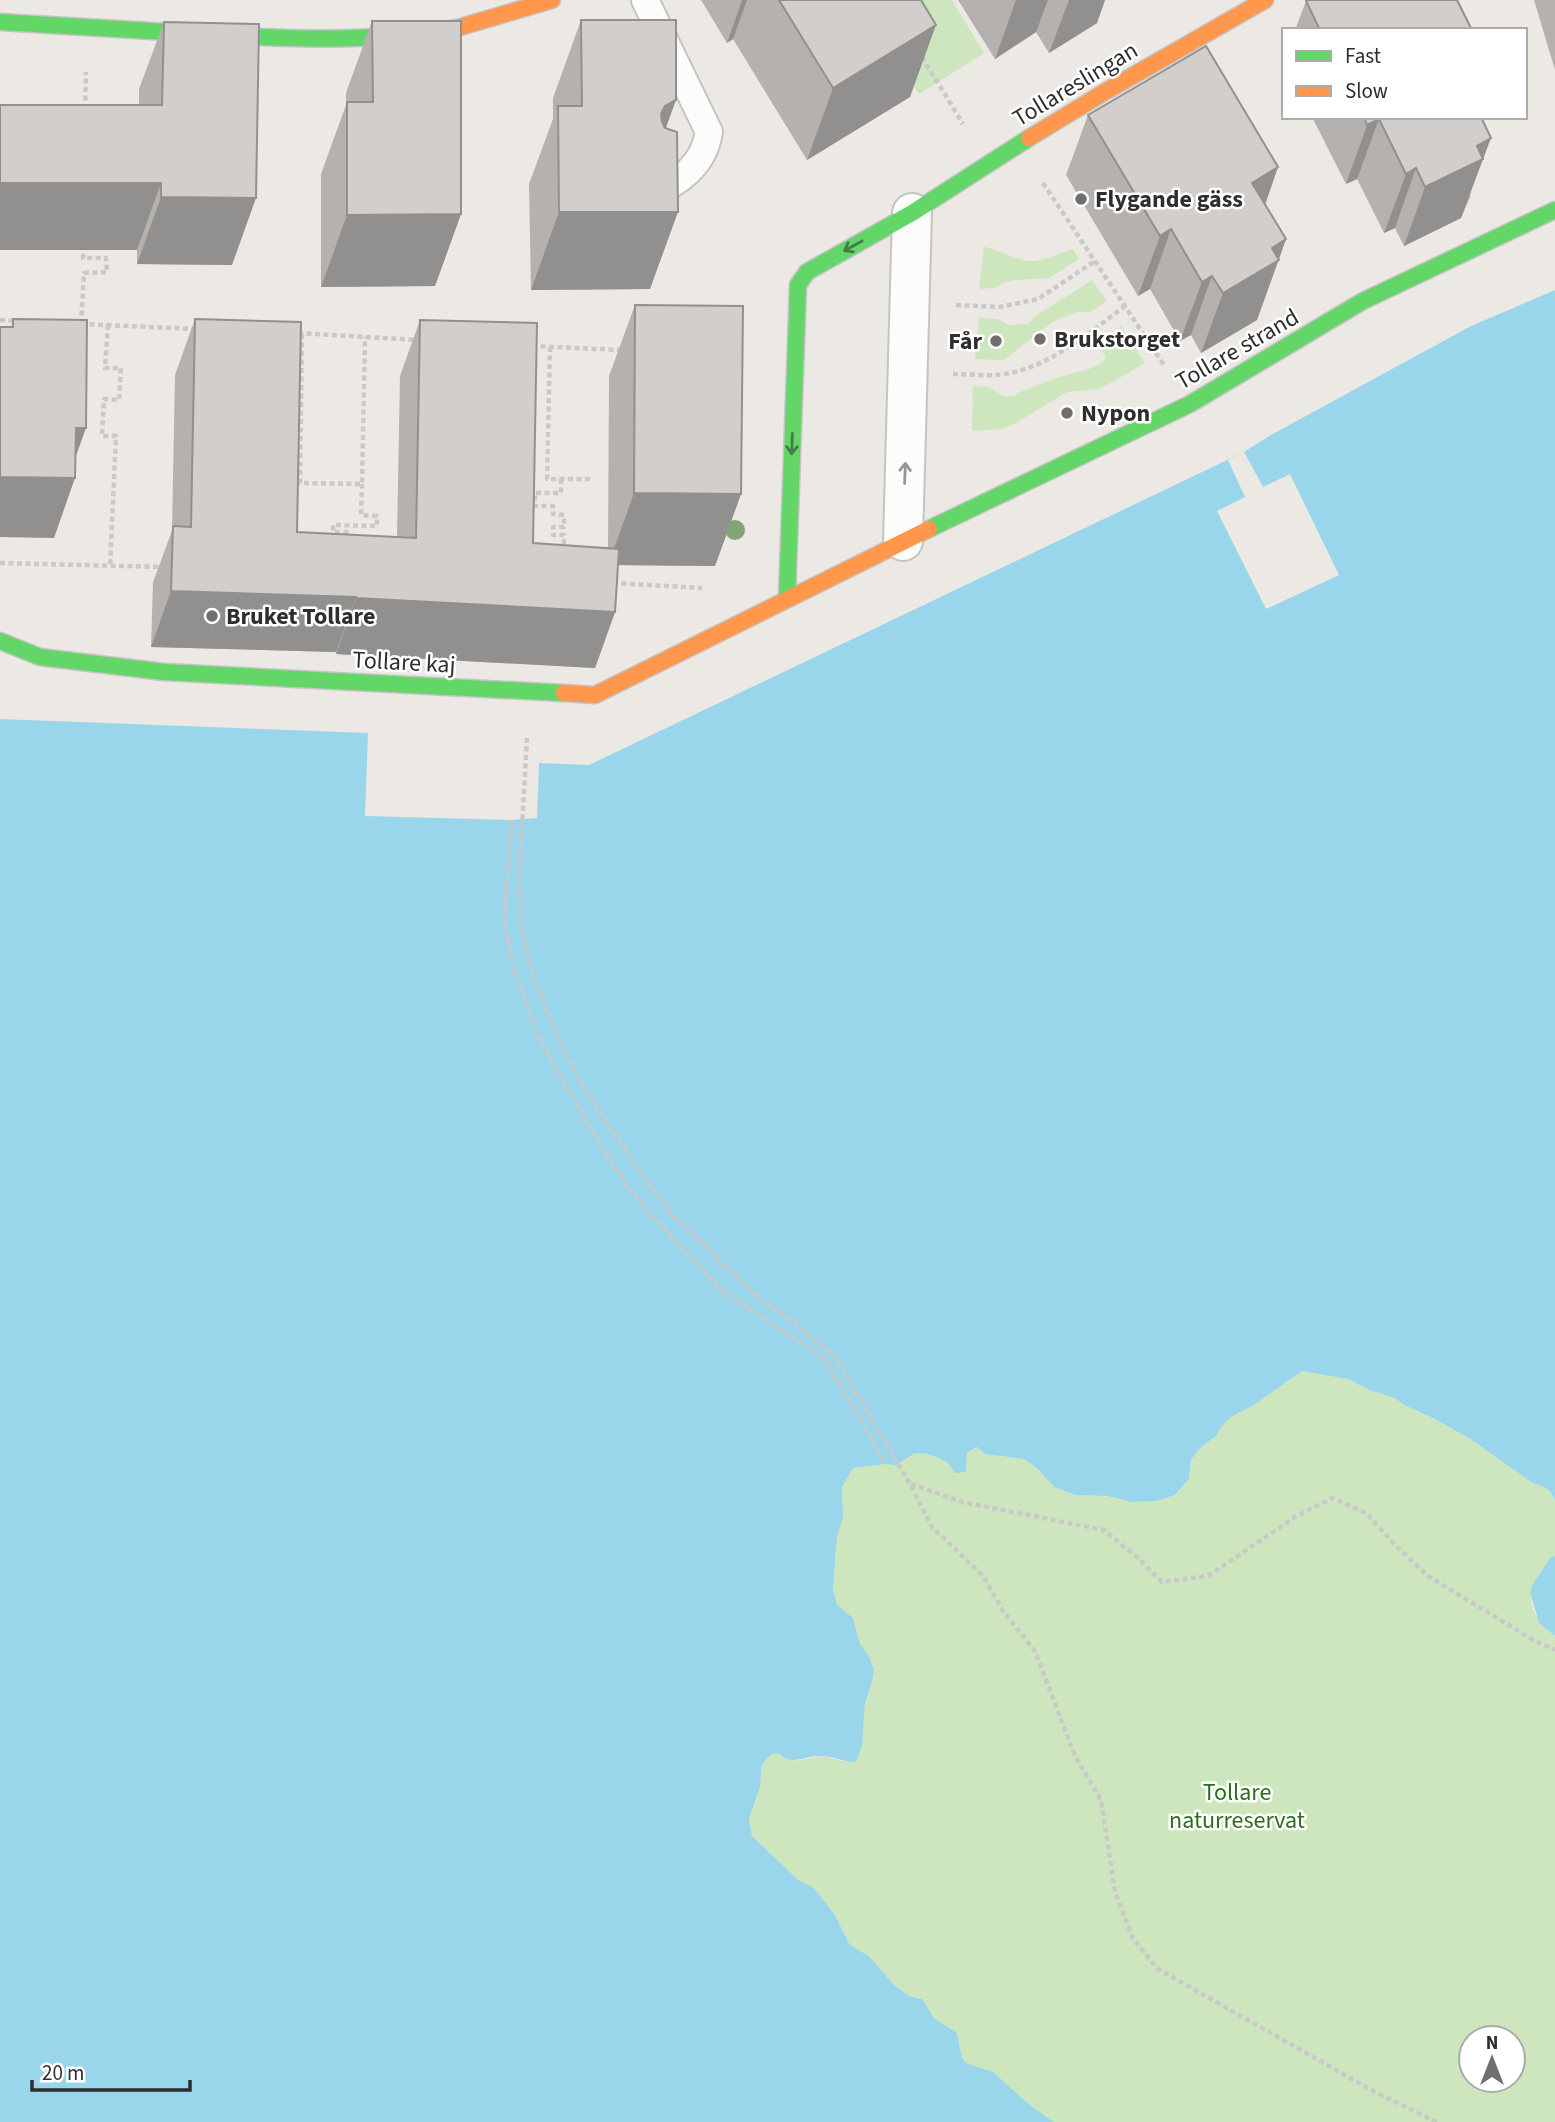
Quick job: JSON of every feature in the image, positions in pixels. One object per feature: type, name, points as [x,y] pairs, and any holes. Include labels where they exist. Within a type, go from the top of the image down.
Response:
[{"type":"street","points":[[0,22],[279,38],[365,39],[417,35],[468,26],[552,0]]},
{"type":"street","name":"Tollareslingan","points":[[912,213],[1108,90],[1265,0]]},
{"type":"street","name":"Tollare strand","points":[[903,541],[1190,404],[1363,301],[1555,210]]},
{"type":"street","points":[[912,213],[903,541],[788,599],[798,285],[807,272],[912,213]]},
{"type":"street","name":"Tollare kaj","points":[[0,642],[40,657],[164,672],[596,695],[788,599]]},
{"type":"lane","points":[[645,0],[709,132],[707,145],[693,167],[666,189],[648,194]]},
{"type":"path","points":[[916,47],[967,129]]},
{"type":"path","points":[[85,118],[86,64]]},
{"type":"path","points":[[1040,179],[1171,376]]},
{"type":"path","points":[[81,324],[84,272],[107,272],[106,258],[83,258],[84,245],[95,244]]},
{"type":"path","points":[[947,305],[1000,307],[1038,299],[1095,261]]},
{"type":"path","points":[[944,373],[997,375],[1048,361],[1125,306]]},
{"type":"path","points":[[0,320],[24,321]]},
{"type":"path","points":[[73,324],[205,329]]},
{"type":"path","points":[[107,325],[105,368],[121,368],[119,400],[104,399],[103,411],[102,436],[116,436],[110,566]]},
{"type":"path","points":[[288,333],[431,341]]},
{"type":"path","points":[[302,334],[300,483],[362,484]]},
{"type":"path","points":[[341,541],[349,541],[349,532],[332,532],[333,525],[377,526],[377,516],[361,515],[365,337]]},
{"type":"path","points":[[524,345],[630,351]]},
{"type":"path","points":[[550,347],[547,479],[592,479]]},
{"type":"path","points":[[561,479],[561,492],[535,492],[535,506],[553,506],[553,514],[564,515],[564,527],[553,527],[553,535],[564,535],[564,556]]},
{"type":"path","points":[[0,563],[177,568]]},
{"type":"path","points":[[604,583],[714,589]]},
{"type":"path","points":[[529,692],[521,819],[521,929],[534,978],[555,1031],[581,1083],[634,1163],[672,1214],[758,1298],[797,1324],[836,1357],[932,1527],[983,1576],[1003,1611],[1035,1651],[1074,1756],[1101,1800],[1115,1892],[1133,1939],[1158,1969],[1375,2092],[1437,2122]]},
{"type":"path","points":[[512,820],[504,916],[513,967],[538,1037],[588,1125],[631,1192],[720,1289],[825,1359],[886,1464]]},
{"type":"path","points":[[910,1484],[962,1502],[1104,1530],[1162,1582],[1208,1576],[1295,1517],[1332,1498],[1366,1513],[1428,1576],[1535,1641],[1555,1650]]},
{"type":"green space","points":[[862,0],[952,0],[984,53],[919,94]]},
{"type":"green space","points":[[984,247],[1021,260],[1034,261],[1073,249],[1079,259],[1049,278],[1016,280],[995,288],[979,289]]},
{"type":"green space","points":[[1092,280],[1107,301],[1090,312],[1078,312],[1055,320],[1004,360],[975,359],[979,318],[998,319],[1008,325],[1028,324],[1037,315]]},
{"type":"green space","points":[[1121,326],[1145,363],[1100,389],[1067,392],[1003,429],[972,431],[973,386],[989,387],[1003,396],[1015,396],[1056,378],[1089,369],[1102,363],[1106,357],[1100,349]]},
{"type":"green space","name":"Tollare naturreservat","points":[[1302,1371],[1348,1378],[1369,1390],[1395,1398],[1472,1440],[1531,1482],[1550,1491],[1555,1500],[1555,1556],[1550,1559],[1535,1582],[1531,1600],[1536,1615],[1555,1636],[1555,2122],[1054,2122],[1031,2106],[993,2072],[966,2063],[962,2058],[957,2033],[934,2018],[918,1997],[909,1996],[894,1985],[869,1956],[850,1945],[835,1915],[814,1888],[798,1880],[752,1836],[749,1819],[760,1787],[762,1763],[772,1754],[797,1761],[821,1756],[843,1761],[857,1760],[862,1746],[865,1703],[872,1682],[868,1655],[860,1644],[853,1618],[837,1605],[833,1588],[837,1536],[843,1507],[842,1487],[853,1468],[896,1465],[915,1453],[941,1459],[952,1468],[967,1467],[966,1452],[977,1447],[985,1454],[1024,1459],[1037,1468],[1054,1487],[1075,1495],[1107,1496],[1132,1502],[1157,1501],[1176,1495],[1189,1479],[1191,1460],[1231,1417],[1254,1405]]},
{"type":"water","points":[[1555,290],[1555,1500],[1550,1491],[1531,1482],[1472,1440],[1395,1398],[1369,1390],[1348,1379],[1302,1371],[1254,1405],[1231,1417],[1191,1460],[1189,1479],[1175,1495],[1157,1501],[1132,1502],[1107,1496],[1075,1495],[1054,1487],[1037,1468],[1024,1459],[985,1454],[977,1447],[967,1452],[966,1472],[955,1473],[949,1464],[941,1459],[915,1453],[896,1465],[853,1468],[842,1487],[843,1518],[837,1537],[833,1588],[837,1605],[853,1618],[860,1644],[874,1669],[865,1703],[862,1746],[857,1760],[853,1762],[822,1756],[794,1760],[772,1754],[762,1764],[760,1787],[749,1819],[752,1836],[798,1880],[814,1888],[835,1915],[850,1945],[869,1956],[894,1985],[909,1996],[922,1999],[934,2018],[957,2033],[962,2058],[966,2063],[993,2072],[1031,2106],[1054,2122],[0,2122],[0,719],[368,733],[365,816],[512,820],[537,818],[539,763],[589,765],[1244,452],[1471,326]]},
{"type":"water","points":[[1555,1556],[1555,1636],[1539,1623],[1530,1592],[1550,1558]]},
{"type":"pier","points":[[1244,452],[1263,487],[1290,474],[1339,575],[1266,609],[1217,511],[1245,497],[1228,460]]},
{"type":"building","points":[[779,0],[921,0],[936,25],[833,88]]},
{"type":"building","points":[[1457,0],[1471,28],[1319,28],[1306,1]]},
{"type":"building","points":[[581,20],[676,20],[676,100],[665,106],[661,114],[665,128],[677,132],[678,212],[559,212],[558,106],[582,106]]},
{"type":"building","points":[[372,21],[461,21],[461,214],[347,215],[347,102],[373,102]]},
{"type":"building","points":[[164,22],[259,24],[256,198],[161,197],[161,183],[0,183],[0,105],[162,105]]},
{"type":"building","points":[[1206,46],[1278,167],[1252,183],[1286,239],[1272,248],[1279,260],[1223,293],[1212,276],[1202,282],[1171,229],[1160,236],[1088,115]]},
{"type":"building","points":[[1365,119],[1379,119],[1367,125]]},
{"type":"building","points":[[1379,119],[1482,119],[1491,138],[1477,146],[1483,159],[1425,187],[1416,168],[1406,174]]},
{"type":"building","points":[[635,305],[743,306],[741,494],[634,493]]},
{"type":"building","points":[[13,319],[87,320],[86,428],[76,428],[75,478],[0,477],[0,327],[13,327]]},
{"type":"building","points":[[195,319],[301,322],[297,532],[416,538],[420,320],[537,323],[533,543],[619,549],[615,612],[356,597],[171,591],[173,526],[191,527]]},
{"type":"traffic: fast","points":[[0,22],[298,38],[362,38],[457,28]]},
{"type":"traffic: fast","points":[[787,599],[798,285],[807,272],[912,213],[1029,138]]},
{"type":"traffic: fast","points":[[929,529],[1190,404],[1363,301],[1555,210]]},
{"type":"traffic: fast","points":[[0,641],[40,657],[164,672],[564,693]]},
{"type":"traffic: slow","points":[[457,28],[552,0]]},
{"type":"traffic: slow","points":[[1029,138],[1265,0]]},
{"type":"traffic: slow","points":[[564,693],[595,695],[929,529]]},
{"type":"place","name":"Flygande gäss","points":[[1081,199]]},
{"type":"place","name":"Brukstorget","points":[[1040,339]]},
{"type":"place","name":"Får","points":[[996,341]]},
{"type":"place","name":"Nypon","points":[[1067,413]]},
{"type":"place","name":"Bruket Tollare","points":[[212,616]]}]
